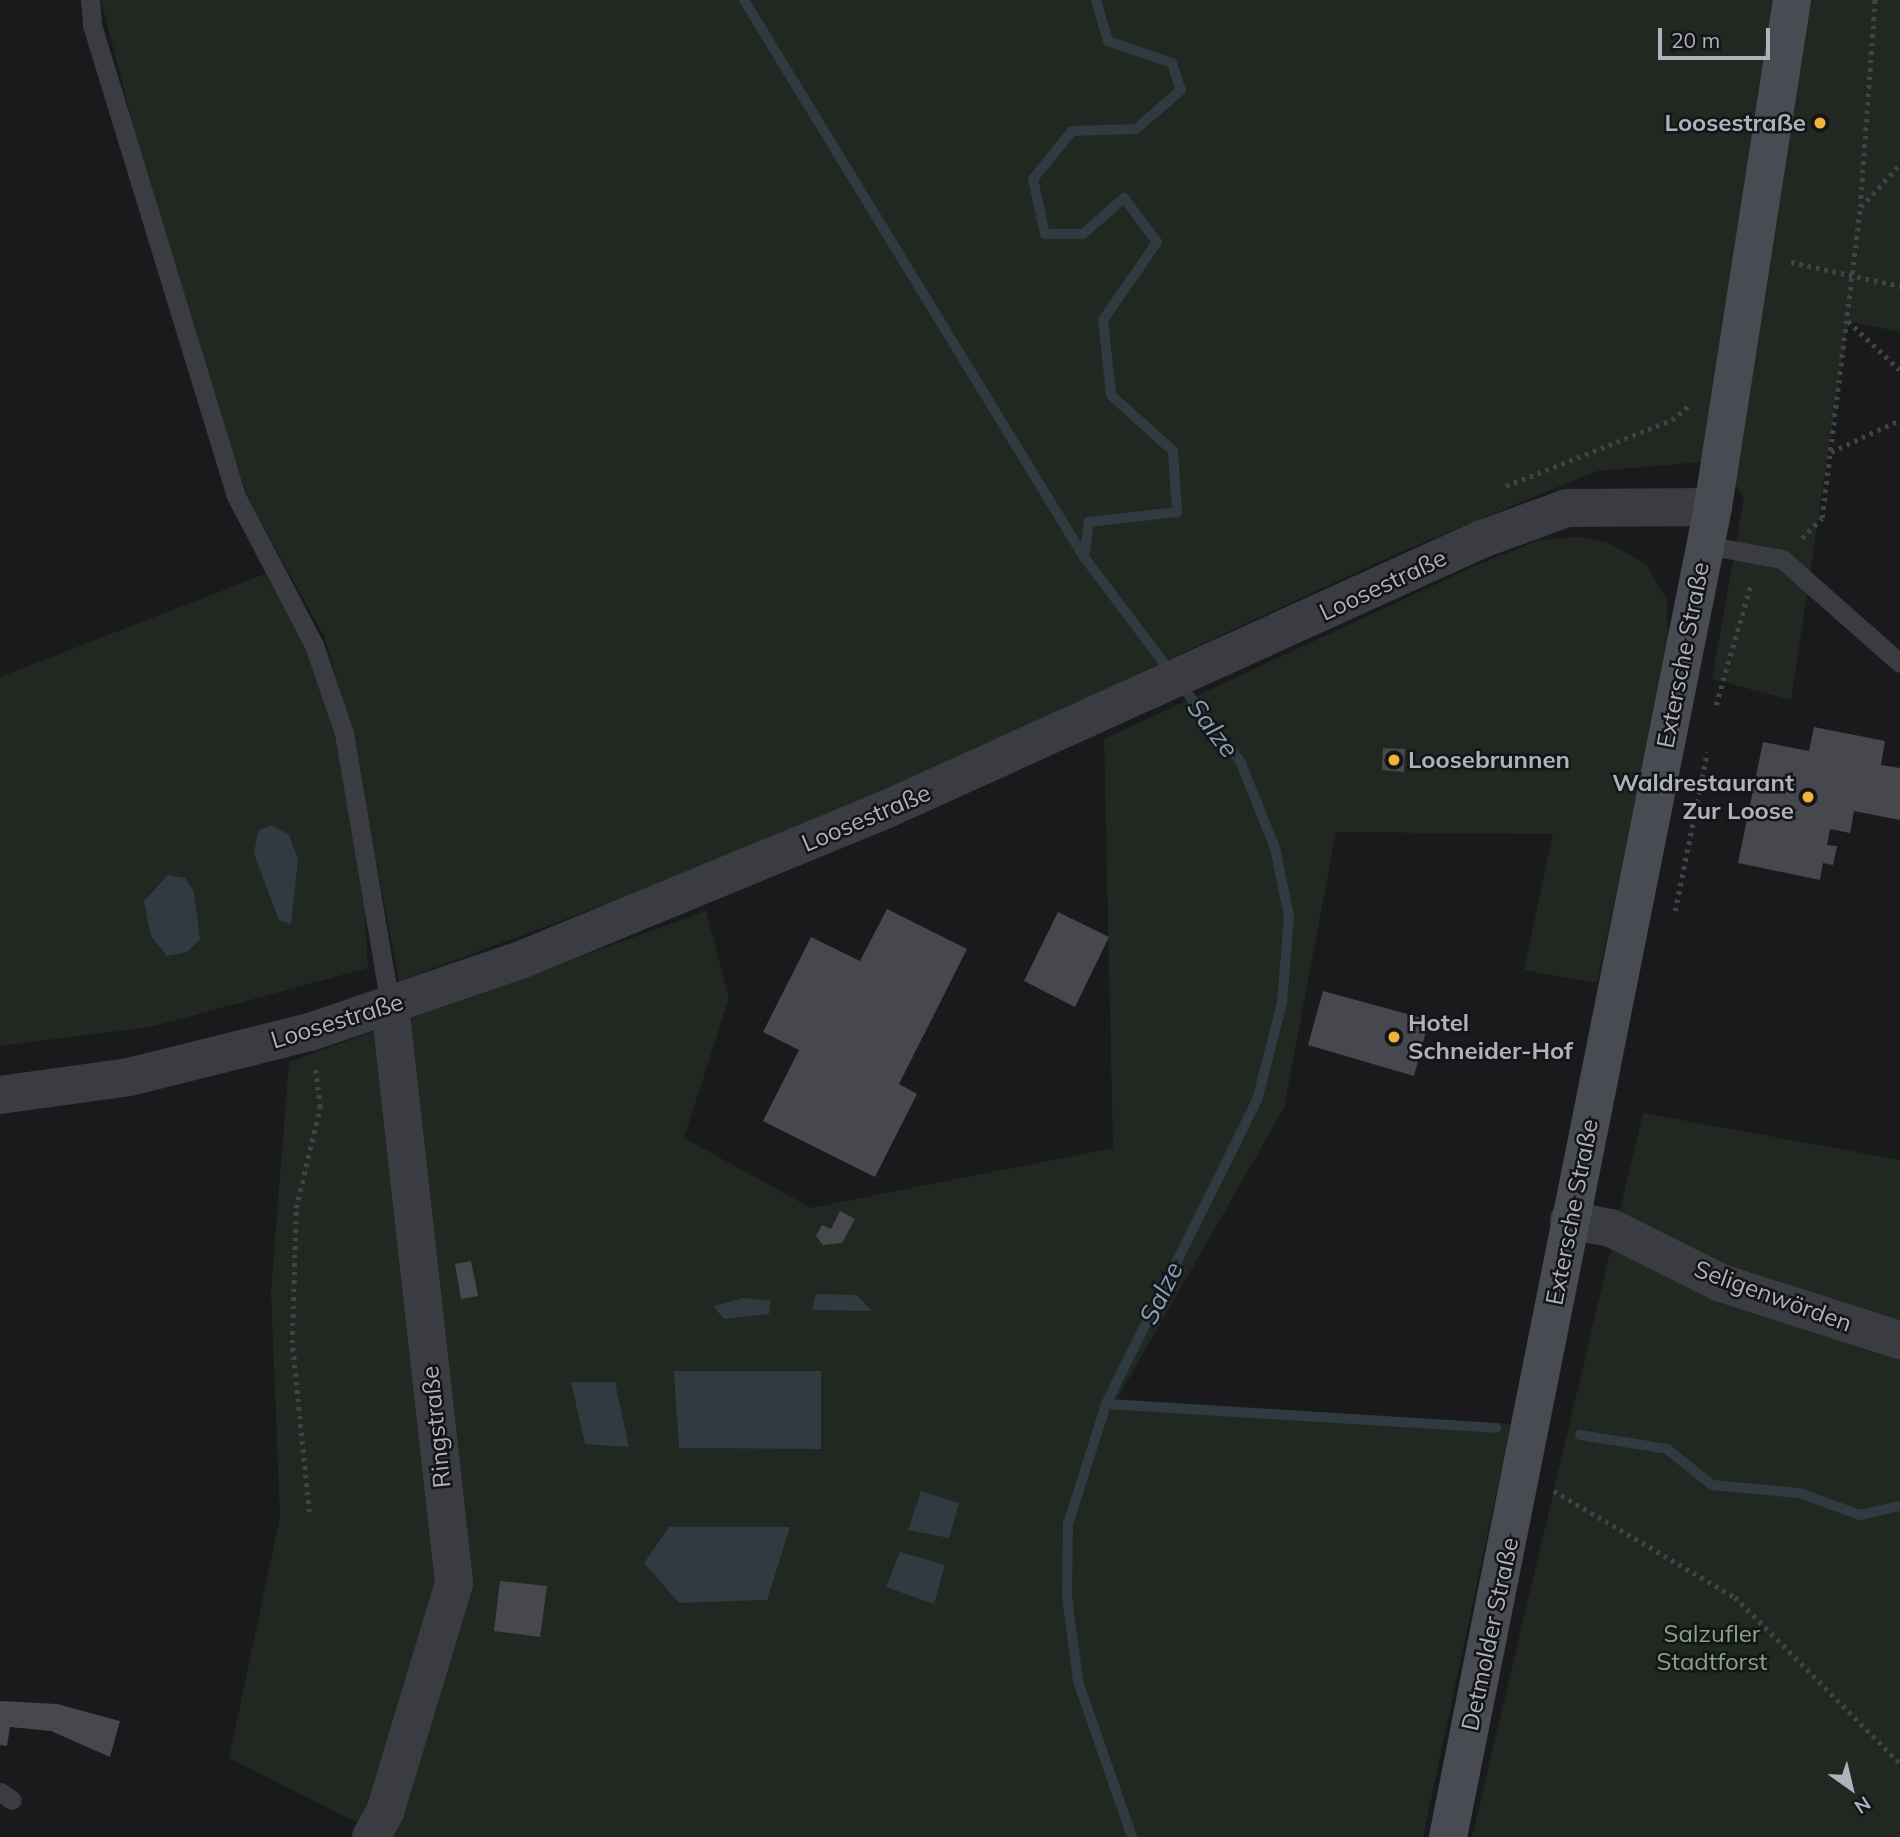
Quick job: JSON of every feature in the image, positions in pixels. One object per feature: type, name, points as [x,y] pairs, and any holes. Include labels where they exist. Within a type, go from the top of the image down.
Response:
[{"type":"main road","name":"Extersche Straße","points":[[1533,1432],[1569,1220],[1713,507],[1756,253],[1793,0]]},
{"type":"main road","name":"Detmolder Straße","points":[[1448,1837],[1533,1432]]},
{"type":"street","name":"Loosestraße","points":[[0,1095],[129,1077],[310,1032],[390,1005],[722,880],[1117,708],[1482,539],[1567,508],[1713,507]]},
{"type":"street","name":"Ringstraße","points":[[371,1837],[385,1812],[454,1583],[390,1005]]},
{"type":"street","name":"Seligenwörden","points":[[1569,1220],[1611,1228],[1721,1283],[1900,1340]]},
{"type":"lane","points":[[90,0],[92,24],[230,481],[314,645],[344,733],[390,1005]]},
{"type":"lane","points":[[1705,545],[1782,559],[1900,663]]},
{"type":"path","points":[[1715,709],[1747,587],[1782,559],[1822,518],[1860,207],[1875,0]]},
{"type":"path","points":[[1860,207],[1900,164]]},
{"type":"path","points":[[1756,253],[1900,286]]},
{"type":"path","points":[[1848,320],[1900,370]]},
{"type":"path","points":[[1498,490],[1672,420],[1698,393]]},
{"type":"path","points":[[1830,453],[1900,420]]},
{"type":"path","points":[[1674,917],[1707,747]]},
{"type":"path","points":[[309,1512],[292,1343],[296,1208],[320,1107],[310,1032]]},
{"type":"path","points":[[1553,1491],[1735,1597],[1900,1763]]},
{"type":"green space","points":[[101,0],[1784,0],[1711,461],[1597,471],[1398,553],[903,783],[657,885],[399,981],[351,731],[325,638],[254,510],[191,351]]},
{"type":"green space","points":[[1808,0],[1900,0],[1900,332],[1848,321],[1791,700],[1712,679],[1744,498],[1733,481]]},
{"type":"green space","points":[[1578,537],[1609,543],[1646,564],[1667,600],[1668,649],[1597,983],[1524,970],[1553,834],[1336,832],[1284,1108],[1117,1399],[1511,1424],[1423,1837],[385,1837],[229,1758],[280,1517],[271,1291],[289,1062],[706,911],[729,998],[684,1138],[811,1208],[1113,1148],[1104,739],[1477,565],[1540,540]]},
{"type":"green space","points":[[265,574],[308,648],[336,735],[364,902],[368,968],[151,1027],[0,1046],[0,677]]},
{"type":"green space","name":"Salzufler Stadtforst","points":[[1643,1113],[1900,1160],[1900,1837],[1472,1837]]},
{"type":"shaded area","points":[[272,825],[289,835],[298,859],[291,924],[279,920],[254,854],[258,831]]},
{"type":"shaded area","points":[[168,875],[185,878],[194,892],[200,939],[187,952],[167,956],[151,936],[144,901]]},
{"type":"shaded area","points":[[816,1294],[857,1295],[872,1311],[812,1310]]},
{"type":"shaded area","points":[[743,1298],[771,1301],[769,1314],[724,1319],[713,1306]]},
{"type":"shaded area","points":[[674,1371],[821,1371],[821,1449],[679,1448]]},
{"type":"shaded area","points":[[571,1382],[615,1382],[629,1447],[585,1444]]},
{"type":"shaded area","points":[[921,1491],[959,1503],[949,1538],[908,1530]]},
{"type":"shaded area","points":[[669,1527],[790,1527],[767,1600],[679,1603],[644,1563]]},
{"type":"shaded area","points":[[900,1552],[945,1565],[934,1604],[886,1587]]},
{"type":"building","points":[[1814,727],[1885,741],[1881,765],[1900,768],[1900,820],[1854,811],[1850,833],[1830,829],[1827,845],[1837,846],[1833,865],[1823,863],[1820,880],[1738,863],[1763,742],[1809,751]]},
{"type":"building","name":"Loosebrunnen","points":[[1383,748],[1405,749],[1404,772],[1382,770]]},
{"type":"building","points":[[887,909],[967,949],[899,1084],[917,1094],[875,1177],[763,1121],[799,1050],[763,1032],[811,937],[860,961]]},
{"type":"building","points":[[1058,912],[1109,937],[1075,1007],[1024,981]]},
{"type":"building","points":[[1323,991],[1429,1020],[1414,1076],[1308,1045]]},
{"type":"building","points":[[840,1211],[855,1219],[842,1243],[823,1245],[816,1236],[822,1225],[831,1229]]},
{"type":"building","points":[[471,1261],[478,1296],[461,1299],[455,1264]]},
{"type":"building","points":[[500,1581],[547,1586],[540,1637],[494,1631]]},
{"type":"building","points":[[0,1701],[57,1704],[120,1721],[110,1757],[51,1731],[10,1727],[7,1746],[0,1745]]},
{"type":"waterway","points":[[744,0],[1084,557]]},
{"type":"waterway","name":"Salze","points":[[1096,0],[1108,41],[1172,63],[1181,90],[1136,129],[1072,131],[1033,179],[1045,234],[1083,234],[1124,198],[1157,242],[1103,320],[1111,395],[1173,451],[1177,512],[1089,522],[1084,557],[1170,671]]},
{"type":"waterway","name":"Salze","points":[[1132,1837],[1078,1681],[1067,1596],[1068,1524],[1106,1404],[1257,1100],[1282,1003],[1289,916],[1275,848],[1240,761],[1180,684]]},
{"type":"waterway","points":[[1106,1404],[1496,1428]]},
{"type":"waterway","points":[[1580,1435],[1667,1449],[1712,1485],[1799,1493],[1860,1515],[1900,1506]]},
{"type":"place","name":"Loosestraße","points":[[1820,123]]},
{"type":"place","name":"Loosebrunnen","points":[[1394,760]]},
{"type":"place","name":"Waldrestaurant Zur Loose","points":[[1808,797]]},
{"type":"place","name":"Hotel Schneider-Hof","points":[[1394,1037]]}]
